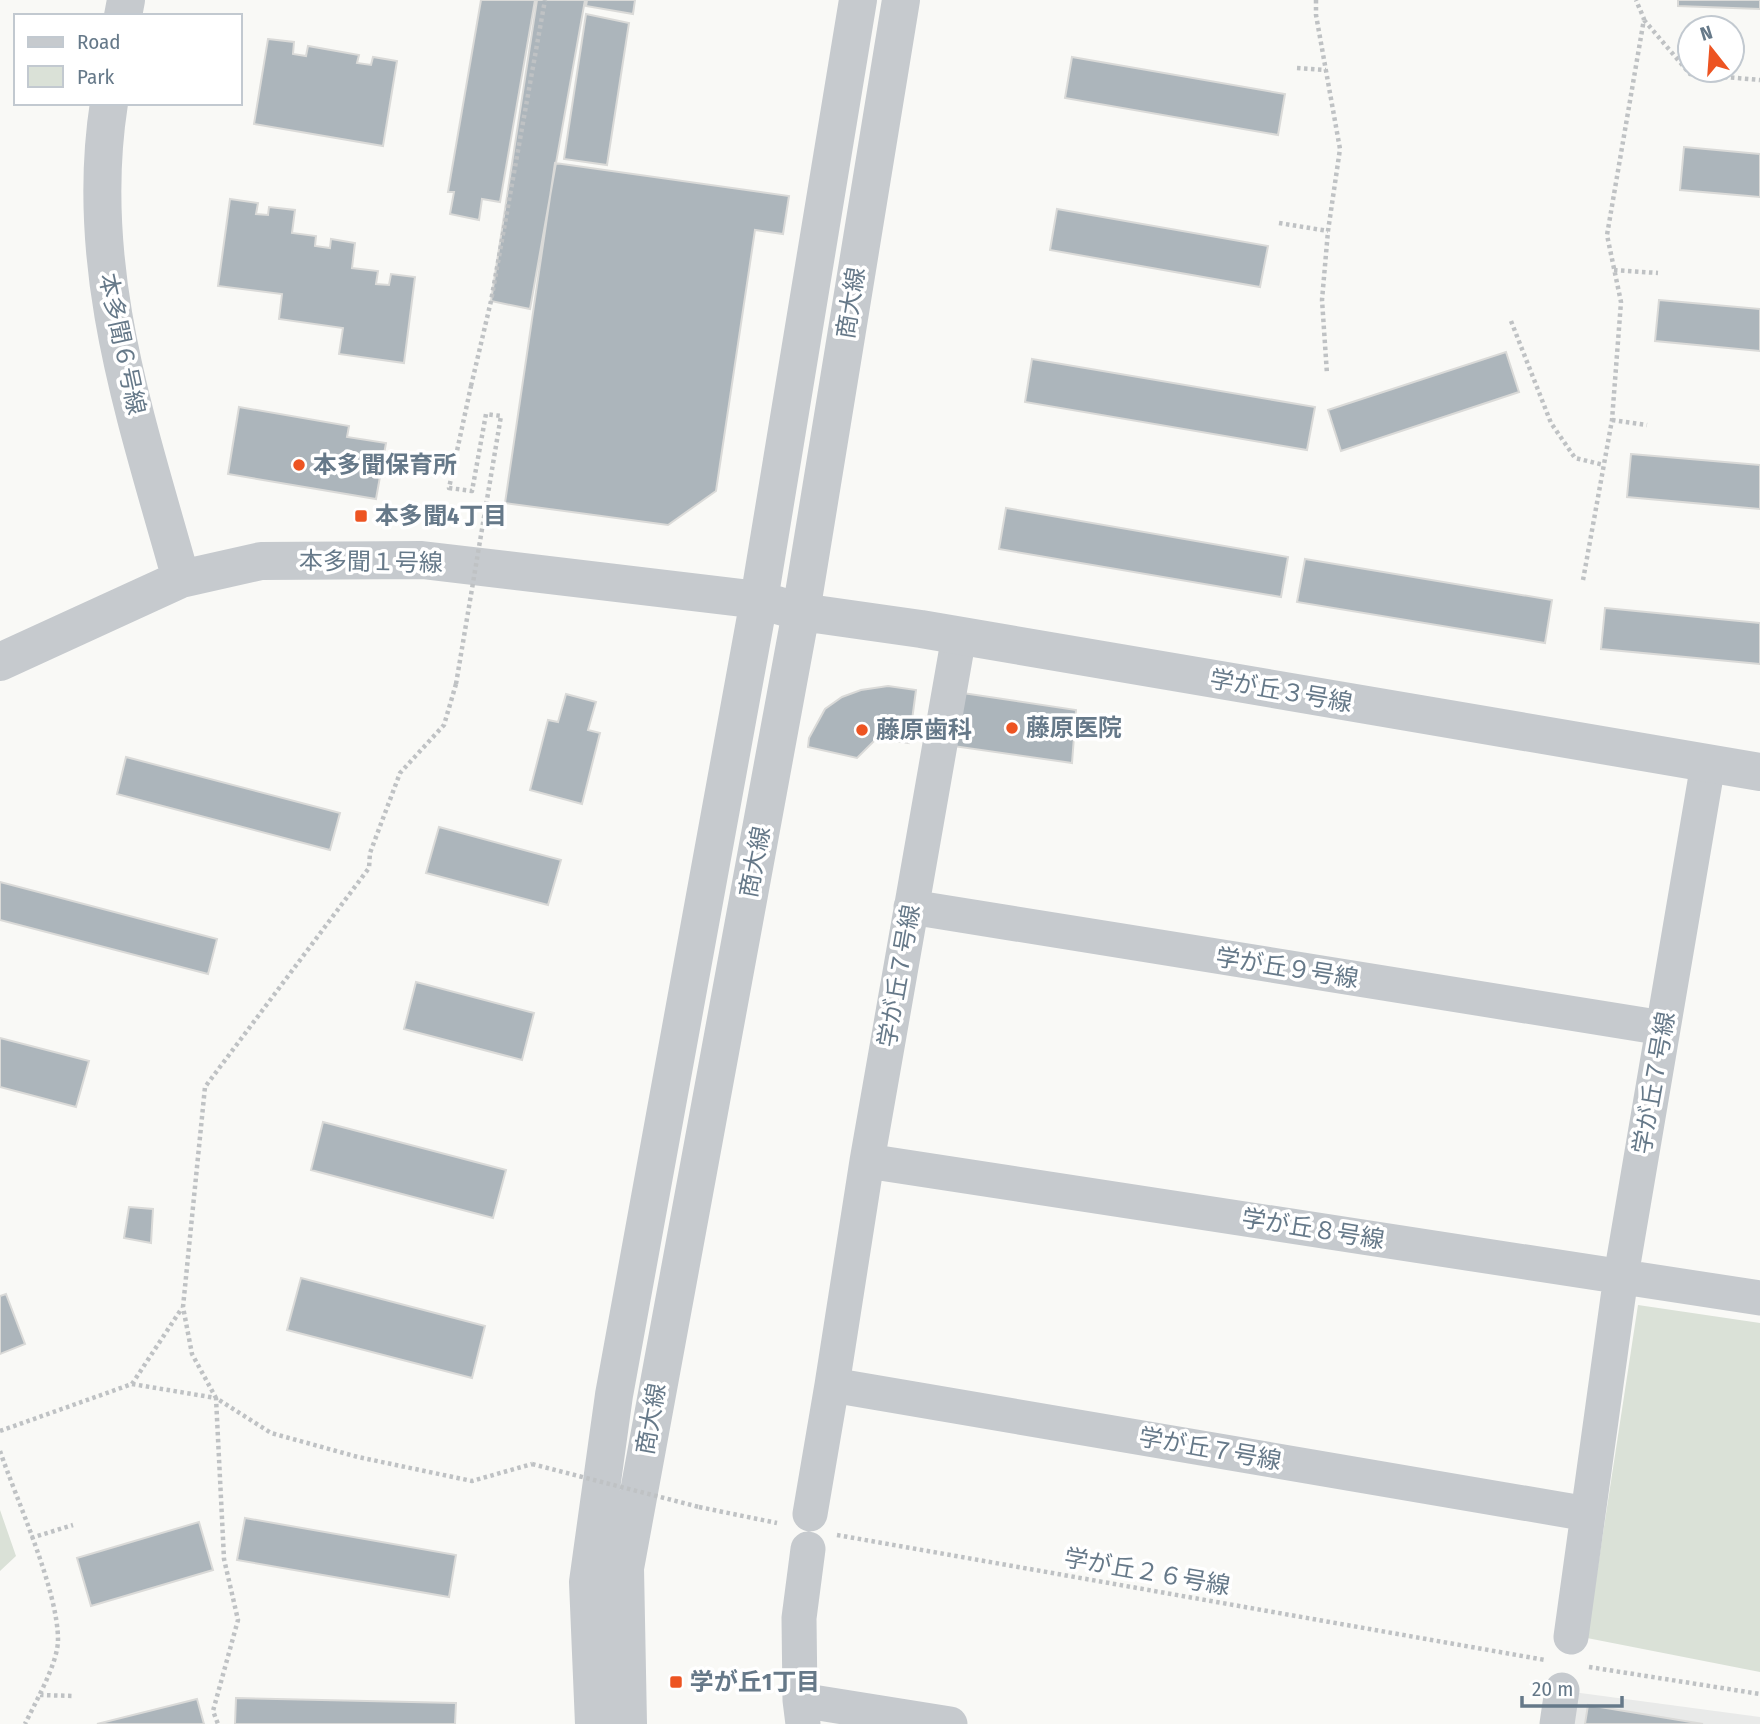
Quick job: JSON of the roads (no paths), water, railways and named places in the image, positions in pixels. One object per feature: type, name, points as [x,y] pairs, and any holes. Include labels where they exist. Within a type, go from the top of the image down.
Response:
[{"type":"street","name":"商大線","points":[[594,1724],[588,1581],[614,1395],[760,600],[858,0]]},
{"type":"street","name":"商大線","points":[[628,1724],[625,1568],[801,612],[901,0]]},
{"type":"street","name":"本多聞６号線","points":[[109,105],[101,222],[111,317],[181,579]]},
{"type":"street","name":"本多聞１号線","points":[[0,662],[181,579],[261,561],[422,560],[760,600],[801,612]]},
{"type":"street","name":"学が丘３号線","points":[[801,612],[959,636],[1760,772]]},
{"type":"street","name":"学が丘７号線","points":[[959,636],[867,1161],[832,1385],[1588,1514],[1621,1276],[1708,764]]},
{"type":"street","name":"学が丘９号線","points":[[911,908],[1663,1028]]},
{"type":"street","name":"学が丘８号線","points":[[867,1161],[1760,1298]]},
{"type":"street","points":[[832,1385],[809,1531],[799,1618],[802,1712],[950,1724]]},
{"type":"street","points":[[1565,1676],[1588,1514]]},
{"type":"place","name":"本多聞保育所","points":[[299,465]]},
{"type":"place","name":"本多聞4丁目","points":[[361,516]]},
{"type":"place","name":"藤原医院","points":[[1012,728]]},
{"type":"place","name":"藤原歯科","points":[[862,730]]},
{"type":"place","name":"学が丘1丁目","points":[[676,1682]]}]
